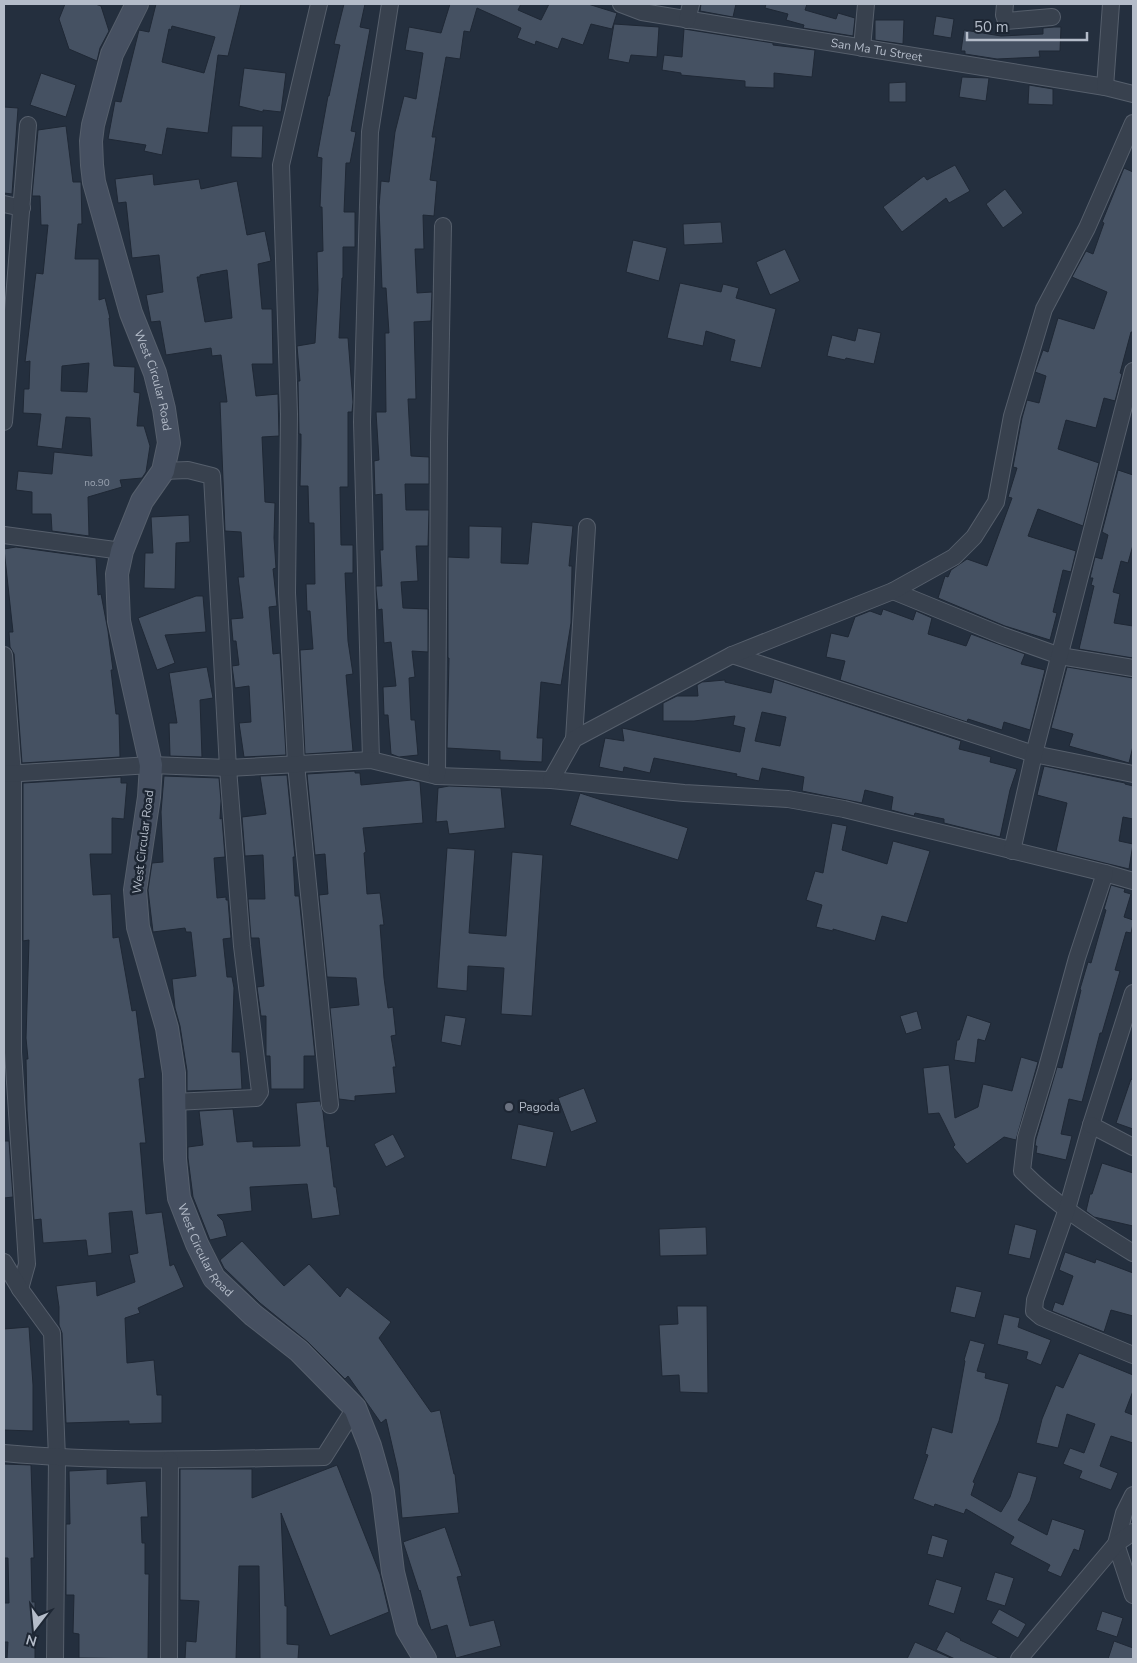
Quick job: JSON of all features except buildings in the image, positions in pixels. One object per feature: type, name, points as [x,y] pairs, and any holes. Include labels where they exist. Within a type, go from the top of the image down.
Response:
[{"type":"street","name":"West Circular Road","points":[[138,4],[112,54],[92,133],[92,165],[101,206],[131,314],[155,372],[164,409],[169,443],[163,471],[142,501],[122,552],[117,574],[118,621],[151,765],[149,797],[134,890],[138,927],[167,1028],[174,1073],[175,1159],[179,1198],[197,1244],[214,1278],[253,1315],[299,1351],[356,1408],[370,1446],[382,1492],[393,1572],[407,1629],[425,1659]]},
{"type":"street","points":[[319,4],[281,165],[289,414],[287,593],[296,764],[330,1105]]},
{"type":"street","points":[[371,760],[362,422],[370,132],[390,4]]},
{"type":"street","name":"San Ma Tu Street","points":[[621,4],[642,12],[689,12],[862,48],[1105,87],[1133,94]]},
{"type":"street","points":[[862,48],[866,4]]},
{"type":"street","points":[[1006,4],[1004,14],[1006,21],[1052,17]]},
{"type":"street","points":[[1105,87],[1111,4]]},
{"type":"street","points":[[574,739],[732,655],[893,591],[954,557],[974,537],[996,502],[1012,416],[1044,309],[1087,228],[1133,123]]},
{"type":"street","points":[[4,422],[28,125]]},
{"type":"street","points":[[4,204],[22,208]]},
{"type":"street","points":[[437,776],[439,442],[443,226]]},
{"type":"street","points":[[1012,851],[1034,754],[1133,371]]},
{"type":"street","points":[[163,471],[188,470],[212,476],[228,768],[242,946],[260,1092],[256,1098],[174,1102]]},
{"type":"street","points":[[551,780],[574,739],[586,527]]},
{"type":"street","points":[[4,535],[122,552]]},
{"type":"street","points":[[893,591],[1001,635],[1060,656],[1133,668]]},
{"type":"street","points":[[4,655],[8,775],[8,1052],[27,1264],[20,1289]]},
{"type":"street","points":[[732,655],[1034,754],[1133,774]]},
{"type":"street","points":[[8,775],[151,765],[228,768],[371,760],[437,776],[551,780],[684,793],[788,799],[844,809],[1133,881]]},
{"type":"street","points":[[1105,873],[1077,958],[1026,1137],[1022,1171],[1036,1186],[1085,1224],[1133,1252]]},
{"type":"street","points":[[1133,993],[1091,1125],[1067,1209],[1035,1300],[1034,1311],[1042,1317],[1133,1355]]},
{"type":"street","points":[[1091,1125],[1133,1147]]},
{"type":"street","points":[[4,1262],[20,1289],[52,1333],[57,1458],[55,1659]]},
{"type":"street","points":[[4,1453],[57,1458],[170,1460],[324,1457],[356,1408]]},
{"type":"street","points":[[169,1659],[170,1460]]},
{"type":"street","points":[[1133,1495],[1124,1513],[1116,1544],[1133,1595]]},
{"type":"street","points":[[1019,1659],[1116,1544],[1133,1532]]},
{"type":"place","name":"Pagoda","points":[[509,1107]]}]
